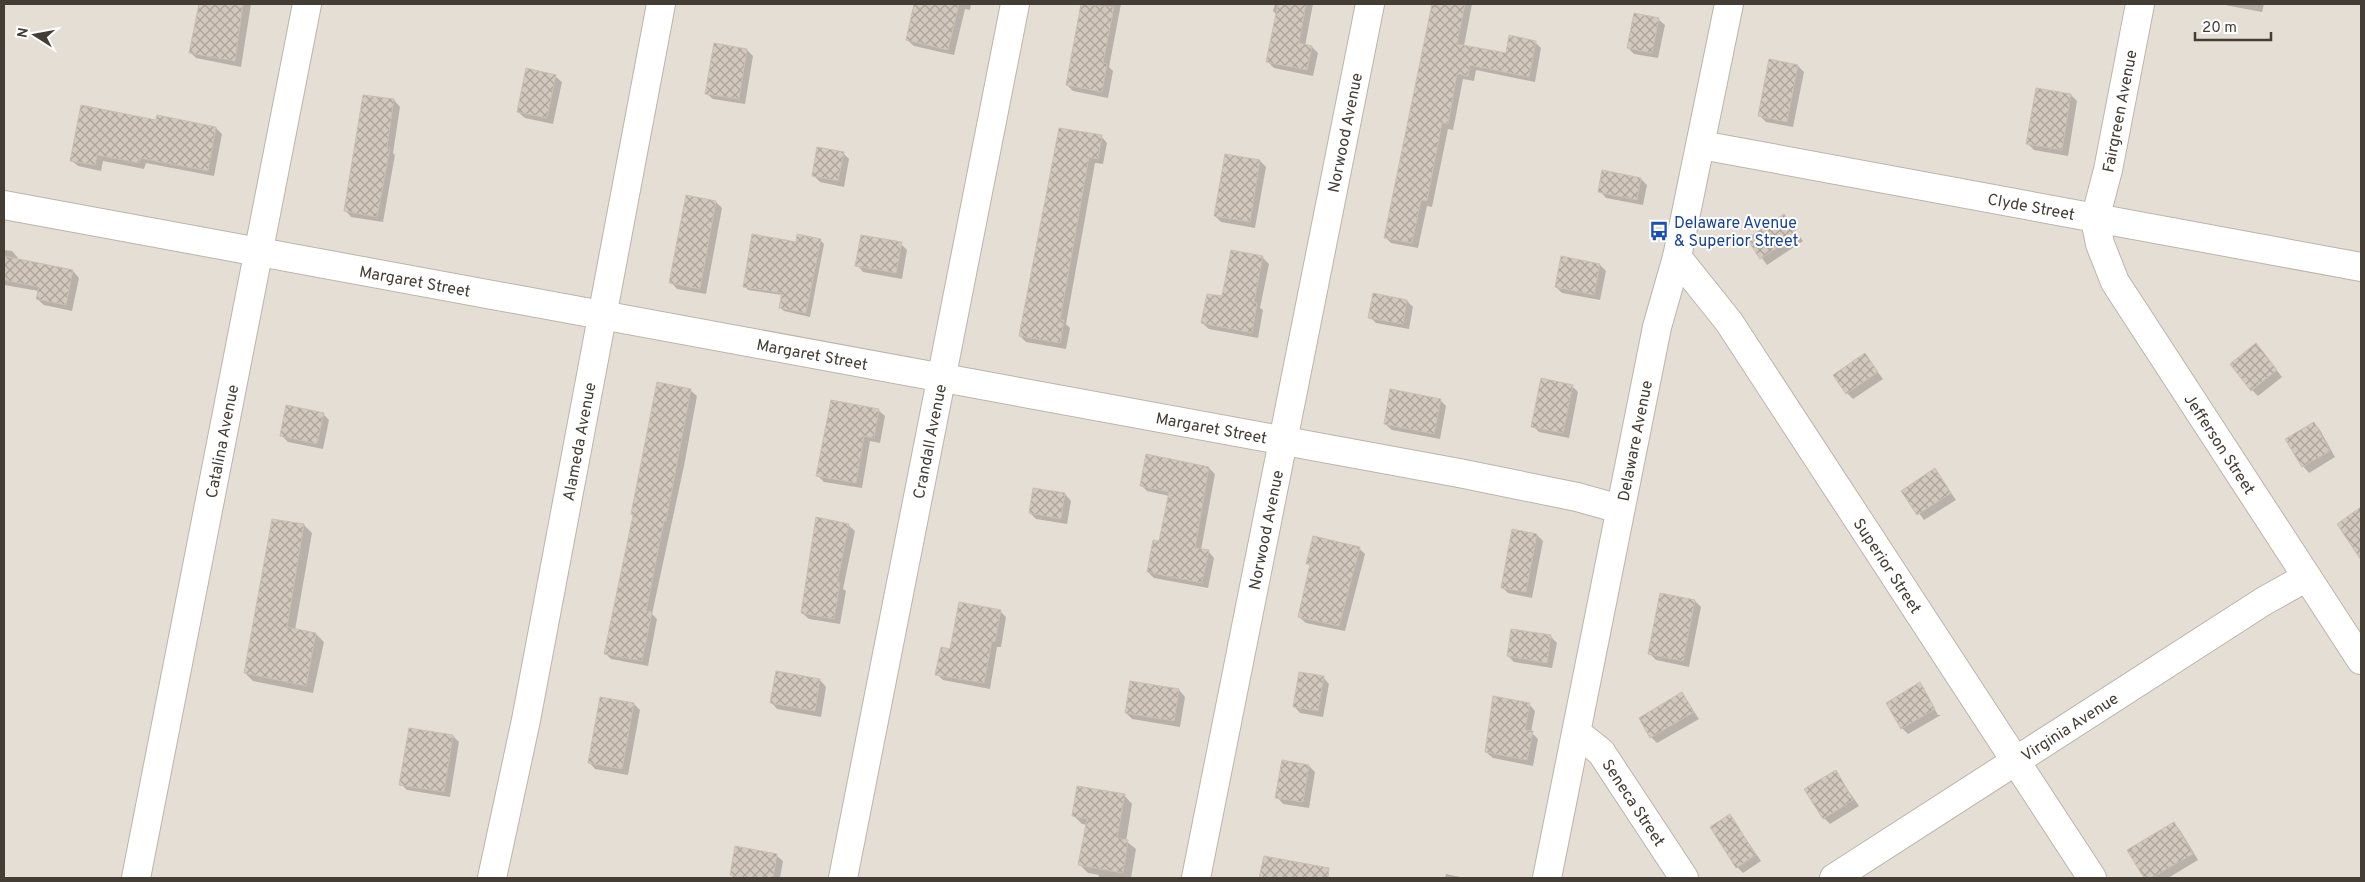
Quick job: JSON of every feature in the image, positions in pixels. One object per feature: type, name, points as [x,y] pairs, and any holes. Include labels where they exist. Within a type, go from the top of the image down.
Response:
[{"type":"street","name":"Catalina Avenue","points":[[136,878],[307,4]]},
{"type":"street","name":"Alameda Avenue","points":[[492,878],[526,720],[661,4]]},
{"type":"street","name":"Crandall Avenue","points":[[843,878],[1015,4]]},
{"type":"street","name":"Norwood Avenue","points":[[1196,878],[1370,4]]},
{"type":"street","name":"Delaware Avenue","points":[[1547,878],[1656,327],[1677,257],[1729,4]]},
{"type":"street","name":"Fairgreen Avenue","points":[[2096,219],[2108,170],[2140,4]]},
{"type":"street","name":"Clyde Street","points":[[1701,145],[2361,267]]},
{"type":"street","name":"Margaret Street","points":[[4,205],[1459,473],[1577,497],[1620,509]]},
{"type":"street","name":"Jefferson Street","points":[[2096,219],[2100,244],[2115,282],[2361,660]]},
{"type":"street","name":"Superior Street","points":[[1677,257],[1729,322],[2092,878]]},
{"type":"street","name":"Virginia Avenue","points":[[1834,878],[2264,601],[2307,577]]},
{"type":"street","name":"Seneca Street","points":[[1577,734],[1600,752],[1684,878]]},
{"type":"shaded area","points":[[4,4],[2361,4],[2361,878],[4,878]]},
{"type":"building","points":[[199,4],[243,4],[235,61],[189,53]]},
{"type":"building","points":[[914,4],[959,4],[948,50],[906,40]]},
{"type":"building","points":[[1081,4],[1114,7],[1103,63],[1107,64],[1102,92],[1066,85]]},
{"type":"building","points":[[1278,4],[1306,4],[1299,43],[1312,46],[1307,70],[1266,62]]},
{"type":"building","points":[[1432,4],[1465,4],[1457,44],[1506,53],[1509,35],[1536,41],[1529,77],[1470,65],[1468,76],[1457,74],[1448,124],[1442,123],[1427,201],[1421,200],[1412,243],[1384,238]]},
{"type":"building","points":[[1634,13],[1659,18],[1652,53],[1627,48]]},
{"type":"building","points":[[714,43],[747,49],[739,99],[705,94]]},
{"type":"building","points":[[1769,59],[1798,65],[1787,122],[1758,116]]},
{"type":"building","points":[[526,68],[556,75],[547,118],[517,112]]},
{"type":"building","points":[[2036,88],[2071,94],[2062,150],[2026,144]]},
{"type":"building","points":[[363,95],[394,99],[387,147],[390,148],[377,217],[344,211]]},
{"type":"building","points":[[81,105],[156,120],[157,115],[216,127],[208,171],[140,158],[139,163],[97,155],[95,165],[70,161]]},
{"type":"building","points":[[1059,128],[1102,135],[1098,159],[1089,157],[1060,320],[1064,320],[1060,343],[1019,336]]},
{"type":"building","points":[[817,147],[844,152],[838,181],[812,176]]},
{"type":"building","points":[[1225,154],[1260,160],[1250,222],[1214,216]]},
{"type":"building","points":[[1602,170],[1641,178],[1637,200],[1598,192]]},
{"type":"building","points":[[686,195],[716,201],[700,289],[669,283]]},
{"type":"building","points":[[1784,214],[1798,234],[1760,259],[1747,239]]},
{"type":"building","points":[[752,234],[796,242],[797,234],[821,239],[806,313],[779,308],[782,293],[743,287]]},
{"type":"building","points":[[861,235],[902,242],[896,273],[855,266]]},
{"type":"building","points":[[1231,250],[1263,256],[1254,302],[1257,303],[1252,333],[1201,323],[1207,294],[1222,296]]},
{"type":"building","points":[[4,256],[73,270],[66,305],[36,299],[39,287],[4,280]]},
{"type":"building","points":[[1561,256],[1600,264],[1594,295],[1555,287]]},
{"type":"building","points":[[1373,293],[1407,300],[1403,324],[1368,318]]},
{"type":"building","points":[[2256,343],[2277,370],[2251,391],[2230,364]]},
{"type":"building","points":[[1865,353],[1878,372],[1846,394],[1833,375]]},
{"type":"building","points":[[1541,378],[1573,385],[1563,433],[1531,427]]},
{"type":"building","points":[[657,382],[691,389],[666,521],[664,521],[646,611],[652,612],[642,661],[604,654],[633,515],[631,514]]},
{"type":"building","points":[[1390,389],[1441,399],[1434,434],[1384,424]]},
{"type":"building","points":[[831,400],[879,409],[874,438],[864,436],[856,483],[816,476]]},
{"type":"building","points":[[286,405],[324,413],[317,444],[280,436]]},
{"type":"building","points":[[2314,422],[2330,451],[2302,467],[2285,439]]},
{"type":"building","points":[[1146,454],[1209,467],[1195,548],[1209,550],[1202,583],[1147,572],[1153,540],[1159,541],[1169,492],[1140,486]]},
{"type":"building","points":[[1935,468],[1951,493],[1917,515],[1901,491]]},
{"type":"building","points":[[1033,488],[1065,493],[1061,519],[1029,513]]},
{"type":"building","points":[[2361,507],[2361,560],[2337,524]]},
{"type":"building","points":[[816,517],[849,524],[837,583],[840,583],[834,619],[801,613]]},
{"type":"building","points":[[272,519],[304,524],[287,627],[316,633],[306,686],[244,673]]},
{"type":"building","points":[[1512,529],[1537,534],[1526,592],[1501,588]]},
{"type":"building","points":[[1313,536],[1360,547],[1339,626],[1298,617],[1310,564],[1306,564]]},
{"type":"building","points":[[1660,593],[1695,600],[1683,661],[1648,654]]},
{"type":"building","points":[[959,602],[1001,610],[995,642],[992,641],[984,683],[935,675],[941,647],[950,649]]},
{"type":"building","points":[[1511,629],[1551,635],[1547,663],[1507,656]]},
{"type":"building","points":[[776,671],[820,679],[815,711],[770,703]]},
{"type":"building","points":[[1299,672],[1324,676],[1318,711],[1293,707]]},
{"type":"building","points":[[1130,681],[1179,689],[1174,721],[1125,713]]},
{"type":"building","points":[[1920,682],[1935,709],[1901,729],[1886,703]]},
{"type":"building","points":[[1682,692],[1694,712],[1650,738],[1639,718]]},
{"type":"building","points":[[1493,696],[1530,703],[1525,730],[1533,731],[1527,760],[1485,752]]},
{"type":"building","points":[[600,697],[634,703],[622,769],[588,763]]},
{"type":"building","points":[[409,728],[453,735],[444,792],[399,785]]},
{"type":"building","points":[[1282,760],[1309,765],[1303,802],[1275,798]]},
{"type":"building","points":[[1836,770],[1853,800],[1823,819],[1804,789]]},
{"type":"building","points":[[1077,786],[1125,794],[1117,838],[1128,840],[1123,873],[1078,865],[1087,819],[1072,816]]},
{"type":"building","points":[[1730,814],[1756,855],[1736,868],[1710,827]]},
{"type":"building","points":[[2174,822],[2193,854],[2151,878],[2144,878],[2127,850]]},
{"type":"building","points":[[735,846],[777,854],[773,878],[745,878],[730,875]]},
{"type":"building","points":[[1264,856],[1329,868],[1328,878],[1259,878]]},
{"type":"place","name":"Delaware Avenue & Superior Street","points":[[1659,231]]}]
